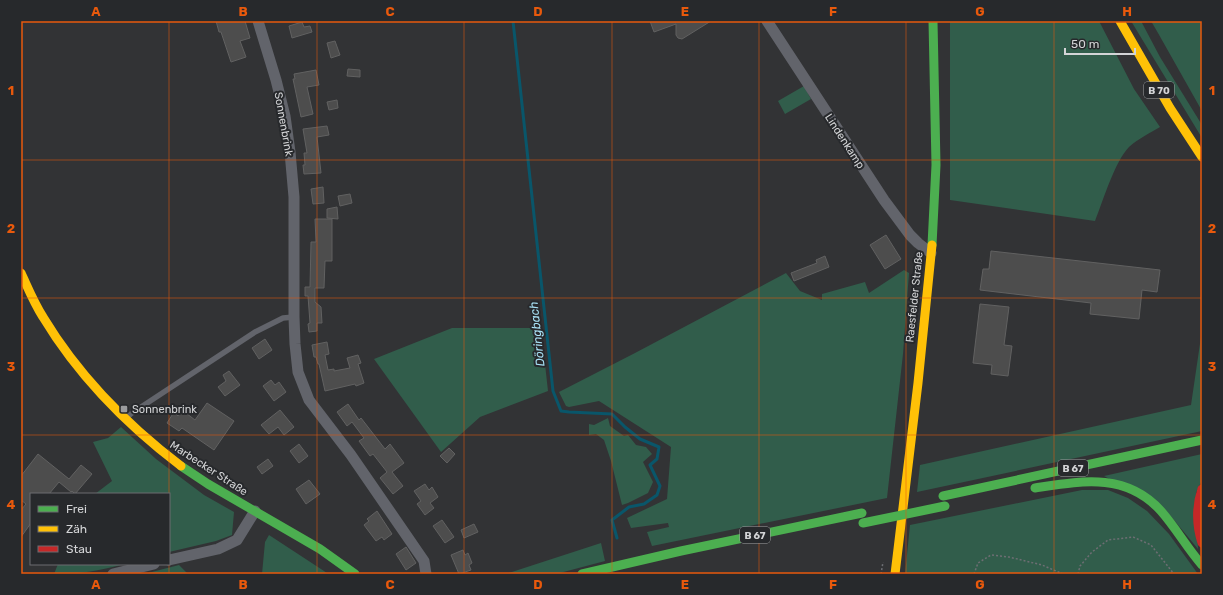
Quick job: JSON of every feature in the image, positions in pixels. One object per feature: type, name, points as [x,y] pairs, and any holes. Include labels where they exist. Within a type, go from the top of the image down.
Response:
[{"type":"main road","name":"Raesfelder Straße","points":[[895,574],[918,383],[931,253],[936,165],[933,21]]},
{"type":"main road","name":"B 70","points":[[1120,21],[1170,108],[1202,157]]},
{"type":"main road","name":"Marbecker Straße","points":[[21,273],[43,316],[65,349],[90,381],[125,419],[159,450],[182,468],[207,484],[310,543],[356,574]]},
{"type":"main road","name":"B 67","points":[[939,496],[1202,440]]},
{"type":"main road","name":"B 67","points":[[1202,449],[1030,488],[1094,480],[1125,486],[1144,497],[1160,510],[1202,565]]},
{"type":"main road","points":[[1202,490],[1196,512],[1198,531],[1202,543]]},
{"type":"main road","points":[[891,507],[914,502]]},
{"type":"main road","points":[[860,524],[949,505]]},
{"type":"main road","name":"B 67","points":[[582,574],[687,549],[866,513]]},
{"type":"main road","name":"B 67","points":[[709,554],[799,535]]},
{"type":"street","name":"Sonnenbrink","points":[[258,21],[285,116],[290,152],[294,197],[294,317],[298,372],[309,400],[351,455],[424,561],[426,574]]},
{"type":"street","name":"Lindenkamp","points":[[767,21],[884,200],[910,235],[931,253]]},
{"type":"street","points":[[170,560],[218,549],[237,540],[255,511]]},
{"type":"street","points":[[113,574],[150,565]]},
{"type":"lane","points":[[125,419],[254,332],[283,318],[294,317]]},
{"type":"path","points":[[1078,574],[1080,566],[1092,552],[1108,540],[1133,537],[1150,545],[1174,574]]},
{"type":"path","points":[[974,574],[978,563],[990,555],[1009,557],[1042,565],[1063,574]]},
{"type":"path","points":[[881,574],[884,559]]},
{"type":"green space","points":[[950,21],[1099,21],[1134,89],[1160,127],[1136,141],[1124,153],[1114,171],[1095,221],[950,200]]},
{"type":"green space","points":[[1131,21],[1141,21],[1160,57],[1202,125],[1202,138]]},
{"type":"green space","points":[[1151,21],[1202,21],[1202,111],[1158,33]]},
{"type":"green space","points":[[804,86],[811,99],[785,114],[778,101]]},
{"type":"green space","points":[[904,270],[909,273],[903,354],[887,498],[652,546],[647,532],[669,527],[668,523],[631,528],[627,518],[667,499],[671,447],[599,401],[569,407],[566,406],[559,392],[786,273],[800,291],[822,300],[822,294],[865,282],[869,293]]},
{"type":"green space","points":[[452,328],[541,328],[548,391],[480,417],[441,452],[374,359]]},
{"type":"green space","points":[[1202,330],[1202,431],[917,492],[920,465],[1191,405]]},
{"type":"green space","points":[[608,418],[610,426],[624,436],[628,435],[636,445],[646,447],[652,454],[643,462],[653,482],[648,493],[622,505],[604,440],[596,434],[589,435],[589,424],[594,425]]},
{"type":"green space","points":[[121,427],[156,459],[204,495],[234,512],[232,535],[216,541],[170,552],[170,493],[96,493],[112,481],[93,442],[108,438]]},
{"type":"green space","points":[[1202,454],[1202,480],[1196,493],[1198,549],[1164,508],[1104,476]]},
{"type":"green space","points":[[1082,490],[1108,490],[1128,498],[1147,511],[1169,534],[1198,574],[905,574],[910,525]]},
{"type":"green space","points":[[269,535],[328,574],[262,574],[265,542]]},
{"type":"green space","points":[[601,543],[605,561],[556,574],[506,574]]},
{"type":"green space","points":[[58,565],[120,565],[89,572],[54,574]]},
{"type":"green space","points":[[179,565],[188,574],[144,574]]},
{"type":"building","points":[[216,21],[245,21],[250,38],[240,41],[246,57],[231,62]]},
{"type":"building","points":[[650,21],[711,21],[682,39],[678,38],[676,35],[676,24],[654,32]]},
{"type":"building","points":[[302,22],[304,27],[310,26],[312,32],[292,38],[289,26]]},
{"type":"building","points":[[335,41],[340,55],[331,58],[327,43]]},
{"type":"building","points":[[348,69],[360,70],[360,77],[347,76]]},
{"type":"building","points":[[316,70],[319,85],[307,87],[313,114],[301,117],[293,79],[295,79],[294,74]]},
{"type":"building","points":[[337,100],[338,108],[329,110],[327,102]]},
{"type":"building","points":[[327,126],[329,135],[317,137],[321,173],[304,174],[304,153],[307,153],[303,129]]},
{"type":"building","points":[[323,187],[324,203],[313,204],[311,189]]},
{"type":"building","points":[[350,194],[352,203],[340,206],[338,196]]},
{"type":"building","points":[[337,207],[338,219],[327,218],[327,209]]},
{"type":"building","points":[[315,219],[332,219],[332,261],[325,261],[324,288],[315,288],[315,302],[321,307],[322,323],[317,323],[317,331],[309,332],[308,324],[310,323],[308,296],[305,296],[305,287],[310,287],[311,242],[316,242]]},
{"type":"building","points":[[886,235],[901,259],[885,269],[870,245]]},
{"type":"building","points":[[991,251],[1160,270],[1157,292],[1142,290],[1139,319],[1090,314],[1091,303],[980,290],[983,269],[989,269]]},
{"type":"building","points":[[825,256],[829,267],[794,281],[791,273],[817,263],[816,260]]},
{"type":"building","points":[[980,304],[1009,307],[1004,345],[1012,346],[1008,376],[991,374],[992,365],[973,363]]},
{"type":"building","points":[[265,339],[272,350],[259,359],[252,348]]},
{"type":"building","points":[[327,342],[329,354],[325,355],[328,370],[334,369],[334,371],[350,368],[347,358],[358,355],[361,363],[358,364],[364,383],[356,386],[355,384],[325,391],[319,364],[316,357],[314,357],[312,345]]},
{"type":"building","points":[[229,371],[240,385],[225,396],[218,387],[226,381],[223,375]]},
{"type":"building","points":[[271,380],[275,385],[279,382],[286,392],[274,401],[263,386]]},
{"type":"building","points":[[207,403],[234,421],[214,450],[182,428],[179,431],[167,423],[174,412],[178,416],[182,410],[195,420]]},
{"type":"building","points":[[348,404],[359,420],[361,418],[385,449],[390,444],[404,463],[392,472],[403,486],[393,494],[380,478],[387,472],[373,454],[370,456],[359,441],[364,438],[352,422],[347,426],[337,412]]},
{"type":"building","points":[[280,410],[294,427],[284,435],[278,427],[269,434],[261,425]]},
{"type":"building","points":[[299,444],[308,456],[299,463],[290,451]]},
{"type":"building","points":[[449,448],[455,454],[447,463],[440,456]]},
{"type":"building","points":[[38,454],[69,479],[81,465],[92,474],[76,493],[71,492],[59,482],[50,493],[30,493],[30,524],[21,537],[21,510],[26,504],[21,500],[21,476]]},
{"type":"building","points":[[268,459],[273,466],[262,474],[257,467]]},
{"type":"building","points":[[309,480],[320,494],[306,504],[296,489]]},
{"type":"building","points":[[425,484],[429,490],[432,487],[438,497],[430,503],[434,508],[425,515],[417,504],[421,501],[414,491]]},
{"type":"building","points":[[377,511],[392,534],[384,540],[382,537],[376,541],[364,525],[369,521],[367,519]]},
{"type":"building","points":[[442,520],[454,537],[445,543],[433,526]]},
{"type":"building","points":[[474,524],[478,532],[464,538],[461,530]]},
{"type":"building","points":[[406,547],[416,563],[406,570],[396,554]]},
{"type":"building","points":[[463,550],[465,555],[468,553],[472,563],[469,565],[471,570],[459,574],[451,555]]},
{"type":"waterway","name":"Döringbach","points":[[513,21],[553,391],[561,411],[612,414],[640,439],[659,447],[657,459],[650,465],[660,486],[657,495],[644,504],[629,507],[612,520],[617,538]]},
{"type":"traffic: fast","points":[[932,245],[936,165],[933,21]]},
{"type":"traffic: fast","points":[[943,496],[1202,440]]},
{"type":"traffic: fast","points":[[181,466],[208,484],[320,549],[355,574]]},
{"type":"traffic: fast","points":[[1035,488],[1069,483],[1102,482],[1133,490],[1161,511],[1202,565]]},
{"type":"traffic: fast","points":[[863,523],[945,506]]},
{"type":"traffic: fast","points":[[582,574],[681,551],[862,513]]},
{"type":"traffic: slow","points":[[1120,21],[1170,108],[1202,157]]},
{"type":"traffic: slow","points":[[895,574],[918,383],[932,245]]},
{"type":"traffic: slow","points":[[21,273],[43,317],[72,359],[88,379],[142,434],[181,466]]},
{"type":"traffic: jam","points":[[1202,489],[1198,516],[1202,543]]},
{"type":"place","name":"Sonnenbrink","points":[[124,409]]}]
